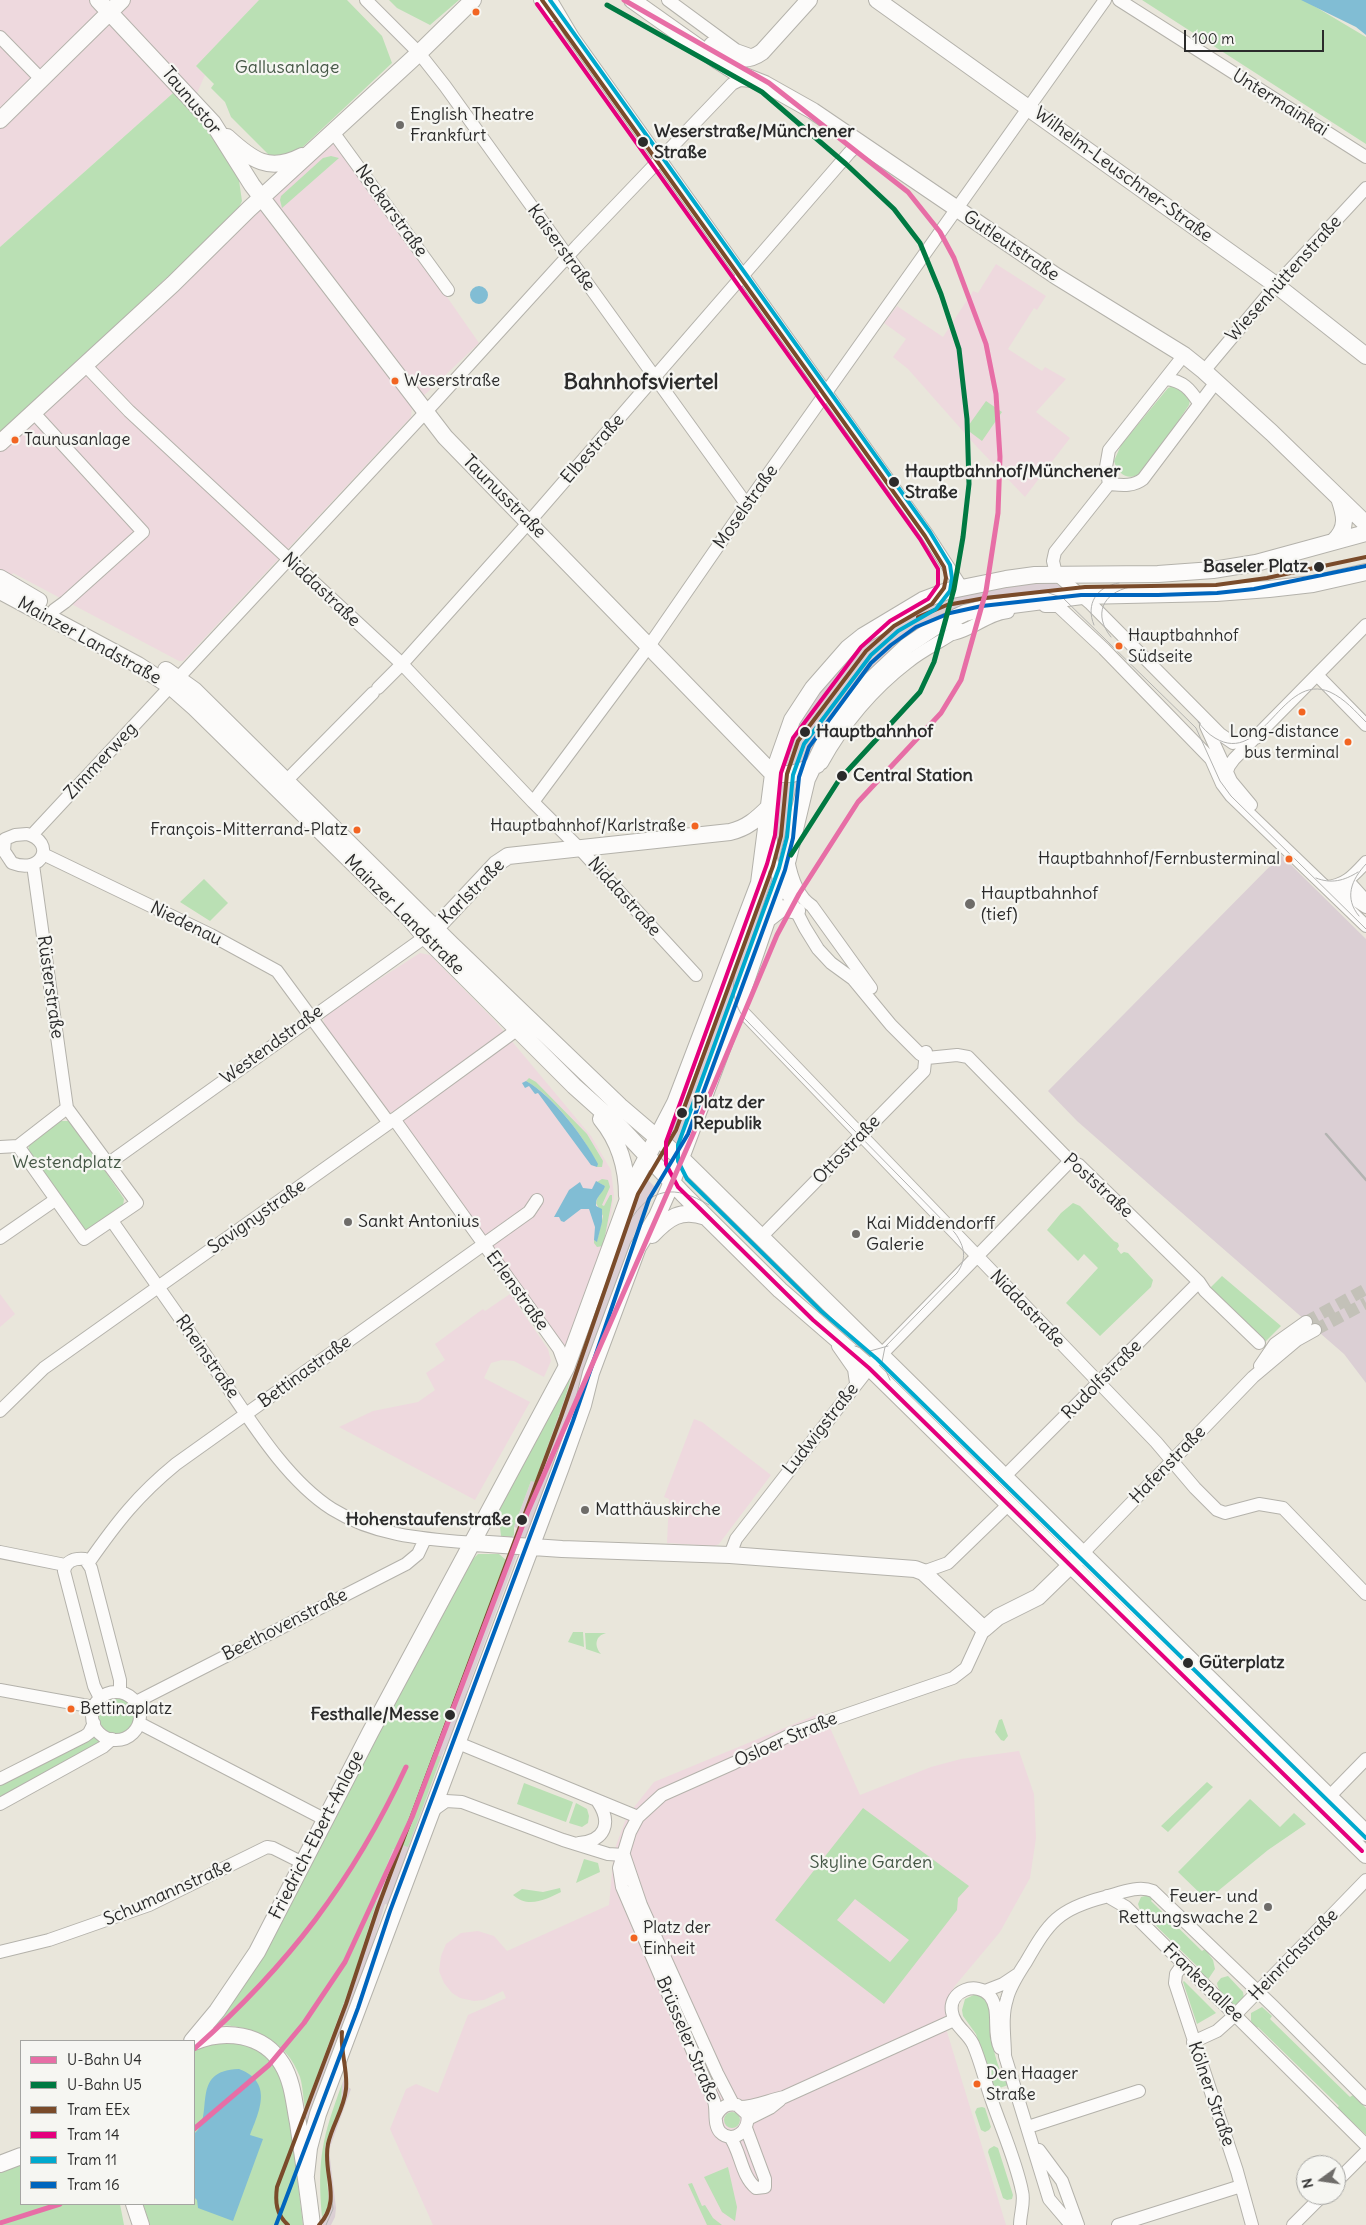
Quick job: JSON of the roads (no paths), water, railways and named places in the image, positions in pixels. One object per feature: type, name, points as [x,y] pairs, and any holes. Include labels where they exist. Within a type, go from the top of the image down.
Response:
[{"type":"main road","points":[[0,120],[41,79],[104,6],[122,0]]},
{"type":"main road","points":[[0,444],[473,0]]},
{"type":"main road","name":"Gutleutstraße","points":[[632,0],[718,61],[737,73],[766,84],[860,142],[1056,276],[1184,355],[1210,376],[1272,433],[1366,524]]},
{"type":"main road","points":[[650,0],[723,53],[735,64],[766,84]]},
{"type":"main road","points":[[723,53],[742,60],[758,55],[808,0]]},
{"type":"main road","name":"Wilhelm-Leuschner-Straße","points":[[877,0],[1276,285],[1366,356]]},
{"type":"main road","name":"Taunustor","points":[[104,6],[213,123],[262,198]]},
{"type":"main road","points":[[213,123],[243,150],[262,163],[272,165],[288,162],[314,150]]},
{"type":"main road","points":[[231,227],[244,202],[244,172]]},
{"type":"main road","name":"Taunusstraße","points":[[262,198],[445,438],[773,774]]},
{"type":"main road","points":[[1334,541],[1340,535],[1344,523],[1340,498]]},
{"type":"main road","points":[[1366,533],[1256,563],[1213,570],[1158,574],[1056,574],[1006,578],[962,588],[923,600],[895,615],[848,648],[828,669],[800,707],[786,734],[773,774],[759,883],[683,1083],[647,1156],[780,1290],[829,1334],[875,1361],[1004,1477],[1077,1559],[1324,1802],[1366,1855]]},
{"type":"main road","points":[[306,2175],[309,2148],[318,2114],[583,1405],[591,1373],[638,1246],[657,1216],[668,1177],[682,1159],[788,860],[803,791],[817,766],[828,735],[855,698],[889,662],[907,646],[935,627],[965,613],[981,609],[1075,597],[1263,590],[1313,584],[1361,575]]},
{"type":"main road","name":"Mainzer Landstraße","points":[[0,578],[54,610],[164,668],[195,708],[408,917],[431,933],[656,1139]]},
{"type":"main road","name":"Mainzer Landstraße","points":[[0,591],[138,665],[194,690],[286,781],[574,1086],[647,1156]]},
{"type":"main road","points":[[773,774],[792,774],[817,766]]},
{"type":"main road","name":"Karlstraße","points":[[431,933],[501,860],[508,856],[730,832],[746,827],[755,821],[770,801]]},
{"type":"main road","points":[[768,919],[782,908],[797,911]]},
{"type":"main road","points":[[574,1086],[608,1129],[616,1144],[625,1170],[627,1206]]},
{"type":"main road","points":[[656,1139],[682,1159],[760,1238],[1010,1504],[1077,1559]]},
{"type":"main road","points":[[656,1139],[662,1152],[668,1177]]},
{"type":"main road","name":"Friedrich-Ebert-Anlage","points":[[195,2040],[217,2011],[257,1952],[371,1730],[474,1543],[566,1368],[635,1180],[647,1156]]},
{"type":"main road","points":[[638,1246],[664,1222],[674,1217],[689,1213],[706,1217]]},
{"type":"main road","points":[[474,1543],[730,1555],[904,1567],[923,1572],[984,1629],[998,1617],[1038,1598],[1077,1559]]},
{"type":"main road","points":[[504,1545],[513,1559],[517,1583]]},
{"type":"main road","points":[[1324,1802],[1366,1833]]},
{"type":"main road","points":[[195,2041],[217,2035],[241,2036],[268,2049],[282,2063],[292,2087],[312,2225]]},
{"type":"main road","points":[[0,2164],[20,2156]]},
{"type":"main road","points":[[134,2205],[141,2225]]},
{"type":"street","name":"Kaiserstraße","points":[[366,0],[418,53],[445,86],[746,505]]},
{"type":"street","points":[[540,0],[573,37]]},
{"type":"street","points":[[551,0],[573,37],[927,534],[962,588]]},
{"type":"street","points":[[668,0],[743,54],[758,55]]},
{"type":"street","name":"Moselstraße","points":[[533,802],[649,646],[746,505],[1105,0]]},
{"type":"street","name":"Untermainkai","points":[[1119,0],[1366,157]]},
{"type":"street","points":[[0,37],[41,79]]},
{"type":"street","points":[[174,682],[425,413],[567,256],[732,84],[746,80],[766,84]]},
{"type":"street","name":"Neckarstraße","points":[[334,132],[448,290]]},
{"type":"street","name":"Elbestraße","points":[[402,664],[529,522],[860,142]]},
{"type":"street","name":"Wiesenhüttenstraße","points":[[1109,484],[1126,486],[1139,483],[1143,479],[1199,403],[1210,376],[1276,285],[1366,188]]},
{"type":"street","points":[[1184,355],[1109,450],[1106,467],[1109,484],[1054,552],[1053,561],[1056,574],[1075,597],[1109,622],[1220,734],[1233,743],[1256,738]]},
{"type":"street","name":"Niddastraße","points":[[85,365],[129,411],[402,664],[533,802],[580,848],[696,975]]},
{"type":"street","points":[[1166,379],[1183,383],[1189,388],[1199,403]]},
{"type":"street","points":[[33,412],[143,532],[54,610]]},
{"type":"street","points":[[1109,622],[1107,614],[1109,606],[1115,599],[1124,594]]},
{"type":"street","points":[[953,634],[1000,613],[1052,606],[1064,609],[1211,759],[1224,778],[1250,803],[1259,821],[1331,887],[1366,926]]},
{"type":"street","points":[[817,766],[838,736],[879,688],[924,650],[968,624],[981,609]]},
{"type":"street","points":[[1224,778],[1234,759],[1366,625]]},
{"type":"street","points":[[286,781],[402,664]]},
{"type":"street","points":[[1317,675],[1366,725]]},
{"type":"street","name":"Zimmerweg","points":[[32,835],[174,682]]},
{"type":"street","points":[[1183,695],[1207,728],[1224,778]]},
{"type":"street","points":[[1194,741],[1206,738],[1207,728]]},
{"type":"street","points":[[770,801],[772,825],[770,855],[781,880],[811,939],[837,967],[856,975]]},
{"type":"street","points":[[540,852],[554,845],[558,839],[551,820]]},
{"type":"street","points":[[21,834],[32,835],[41,843],[43,854],[40,860],[33,865],[21,866],[12,863],[2,845],[21,834]]},
{"type":"street","name":"Niedenau","points":[[43,854],[211,935],[277,971],[391,1121]]},
{"type":"street","points":[[788,860],[794,880],[805,902],[812,906],[849,959],[856,975],[892,1025],[920,1054],[927,1058]]},
{"type":"street","points":[[1331,887],[1348,881],[1366,862]]},
{"type":"street","name":"Rüsterstraße","points":[[33,865],[67,1108]]},
{"type":"street","points":[[1348,881],[1366,901]]},
{"type":"street","points":[[1331,887],[1366,907]]},
{"type":"street","name":"Westendstraße","points":[[108,1163],[431,933]]},
{"type":"street","points":[[837,967],[844,968],[848,965],[849,959]]},
{"type":"street","name":"Niddastraße","points":[[737,1006],[1173,1460],[1195,1488],[1217,1510],[1225,1513],[1259,1504],[1283,1508],[1366,1594]]},
{"type":"street","name":"Savignystraße","points":[[0,1411],[44,1368],[391,1121],[518,1028]]},
{"type":"street","name":"Poststraße","points":[[927,1058],[957,1055],[968,1057],[1070,1161],[1079,1165],[1259,1343]]},
{"type":"street","name":"Ottostraße","points":[[760,1238],[924,1071],[927,1058]]},
{"type":"street","points":[[0,1147],[18,1146],[67,1108],[137,1203],[84,1239],[18,1146]]},
{"type":"street","name":"Erlenstraße","points":[[391,1121],[439,1182],[559,1349],[566,1368]]},
{"type":"street","name":"Ludwigstraße","points":[[730,1555],[736,1539],[856,1383],[875,1361],[1070,1161]]},
{"type":"street","points":[[0,1238],[55,1200]]},
{"type":"street","name":"Bettinastraße","points":[[89,1562],[118,1521],[153,1483],[176,1464],[529,1212],[537,1200]]},
{"type":"street","name":"Rheinstraße","points":[[112,1221],[246,1414],[284,1464],[303,1484],[331,1508],[376,1530],[425,1539],[474,1543]]},
{"type":"street","name":"Rudolfstraße","points":[[1004,1477],[1199,1282]]},
{"type":"street","name":"Hafenstraße","points":[[1077,1559],[1254,1377],[1275,1344],[1311,1326]]},
{"type":"street","points":[[829,1334],[852,1365],[856,1383]]},
{"type":"street","points":[[923,1572],[948,1563],[1010,1504]]},
{"type":"street","name":"Beethovenstraße","points":[[136,1702],[406,1564],[418,1554],[425,1539]]},
{"type":"street","points":[[0,1552],[65,1565]]},
{"type":"street","points":[[0,1778],[84,1736],[89,1733],[94,1723],[97,1703],[64,1572],[65,1565],[70,1561],[79,1558],[89,1562],[120,1680],[120,1692]]},
{"type":"street","name":"Osloer Straße","points":[[624,1855],[630,1832],[638,1817],[662,1795],[734,1764],[796,1732],[953,1678],[966,1668],[984,1629]]},
{"type":"street","points":[[0,1690],[97,1703],[109,1693],[120,1692],[136,1702],[139,1710],[139,1723],[134,1732],[128,1737],[112,1739],[100,1733],[94,1723]]},
{"type":"street","points":[[139,1723],[326,1820]]},
{"type":"street","points":[[0,1804],[103,1747],[112,1739]]},
{"type":"street","points":[[458,1742],[598,1802],[638,1817]]},
{"type":"street","points":[[1324,1802],[1366,1759]]},
{"type":"street","points":[[432,1811],[446,1801],[462,1802],[577,1844],[608,1854],[624,1855]]},
{"type":"street","points":[[577,1844],[592,1842],[604,1829],[605,1814],[598,1802]]},
{"type":"street","name":"Schumannstraße","points":[[0,1952],[49,1940],[148,1906],[267,1848],[273,1848],[303,1863]]},
{"type":"street","name":"Brüsseler Straße","points":[[624,1855],[619,1870],[621,1885],[714,2101],[716,2116]]},
{"type":"street","name":"Brüsseler Straße","points":[[624,1855],[641,1905],[717,2072],[737,2106]]},
{"type":"street","name":"Heinrichstraße","points":[[1193,2042],[1217,2031],[1235,2015],[1366,1880]]},
{"type":"street","points":[[1005,2056],[1006,2005],[1020,1972],[1044,1932],[1057,1917],[1072,1908],[1107,1896],[1140,1889]]},
{"type":"street","points":[[1132,1914],[1130,1900],[1134,1893],[1140,1889]]},
{"type":"street","name":"Frankenallee","points":[[1140,1889],[1147,1889],[1153,1892],[1258,1992],[1366,2100]]},
{"type":"street","name":"Frankenallee","points":[[1107,1896],[1117,1901],[1132,1914],[1366,2145]]},
{"type":"street","name":"Kölner Straße","points":[[1182,1964],[1176,1974],[1175,1983],[1252,2225]]},
{"type":"street","points":[[985,1991],[1003,1984],[1020,1972]]},
{"type":"street","points":[[1020,2225],[1023,2197],[1014,2162],[972,2042],[954,2020],[952,2008],[957,1995],[963,1990],[974,1987],[985,1991],[993,2002],[998,2044],[1005,2056],[1050,2199],[1070,2225]]},
{"type":"street","points":[[676,2012],[685,2021],[695,2021]]},
{"type":"street","points":[[730,2137],[739,2135],[747,2124],[784,2098],[954,2020]]},
{"type":"street","points":[[1028,2127],[1139,2091]]},
{"type":"street","points":[[737,2106],[747,2124],[765,2179],[765,2188],[756,2188],[751,2184],[741,2156],[730,2137],[720,2132],[716,2116],[722,2108],[737,2106],[753,2106],[767,2100],[784,2098]]},
{"type":"street","points":[[1028,2127],[1043,2157],[1065,2187],[1078,2225]]},
{"type":"street","points":[[1346,2172],[1366,2152]]},
{"type":"street","points":[[1118,2225],[1241,2186]]},
{"type":"street","points":[[1293,2225],[1313,2205]]},
{"type":"water","points":[[1301,0],[1366,0],[1366,35],[1356,27]]},
{"type":"water","points":[[475,286],[483,286],[488,291],[486,302],[475,304],[470,299],[470,291]]},
{"type":"water","points":[[526,1081],[547,1096],[567,1118],[592,1153],[598,1164],[597,1167],[591,1165],[538,1093],[535,1094],[529,1086],[525,1088],[522,1083]]},
{"type":"water","points":[[596,1181],[605,1186],[596,1203],[596,1206],[602,1209],[602,1222],[597,1242],[594,1240],[595,1227],[589,1209],[581,1209],[564,1222],[559,1217],[554,1217],[569,1190],[580,1182],[583,1188],[592,1189]]},
{"type":"water","points":[[239,2069],[250,2075],[260,2089],[261,2098],[260,2107],[250,2135],[263,2139],[233,2221],[198,2208],[195,2198],[195,2133],[203,2117],[208,2086],[214,2077],[223,2071]]},
{"type":"tunnel","points":[[1306,1322],[1366,1289]]},
{"type":"tunnel","points":[[1315,1330],[1366,1303]]},
{"type":"tram line","name":"EEx","points":[[288,2225],[281,2217],[277,2208],[277,2187],[346,2004],[378,1907],[561,1417],[638,1194],[676,1130],[773,866],[781,836],[787,774],[798,741],[866,651],[894,626],[932,604],[944,588],[946,578],[944,567],[925,536],[542,0]]},
{"type":"tram line","name":"11","points":[[550,0],[930,532],[950,565],[952,578],[950,591],[936,609],[898,631],[871,655],[804,744],[793,775],[787,837],[779,868],[678,1145],[678,1161],[687,1179],[821,1311],[877,1359],[1366,1838]]},
{"type":"tram line","name":"14","points":[[537,4],[920,539],[938,569],[938,585],[928,599],[890,621],[861,647],[793,738],[781,773],[775,835],[767,864],[666,1142],[666,1164],[678,1187],[813,1320],[869,1368],[1362,1851]]},
{"type":"tram line","name":"EEx","points":[[918,617],[947,605],[985,598],[1085,587],[1216,585],[1267,578],[1366,557]]},
{"type":"tram line","name":"16","points":[[276,2225],[358,2008],[390,1911],[573,1421],[649,1199],[688,1134],[785,870],[793,838],[799,777],[809,747],[871,663],[891,645],[916,627],[950,613],[982,606],[1081,595],[1217,593],[1254,589],[1366,566]]},
{"type":"tram line","points":[[1094,625],[1091,610],[1095,597],[1105,588],[1119,583]]},
{"type":"tram line","points":[[1111,637],[1102,621],[1103,606],[1113,594],[1130,587]]},
{"type":"tram line","points":[[1029,593],[1046,592],[1063,598],[1196,728],[1220,781],[1231,796],[1366,929]]},
{"type":"tram line","points":[[1198,722],[1215,738],[1232,743],[1246,740],[1260,731],[1285,705],[1299,694],[1313,689],[1330,692],[1340,698],[1366,722]]},
{"type":"tram line","points":[[1359,916],[1352,903],[1351,889],[1356,876],[1366,864]]},
{"type":"tram line","points":[[1316,878],[1337,881],[1348,878],[1358,872]]},
{"type":"tram line","points":[[736,966],[734,993],[737,1006],[744,1018],[955,1233],[963,1248],[962,1263],[957,1273],[885,1347],[882,1362],[890,1380]]},
{"type":"tram line","points":[[629,1222],[637,1210],[646,1202],[664,1192],[685,1194],[709,1205]]},
{"type":"tram line","points":[[855,1346],[870,1351],[888,1346]]},
{"type":"tram line","name":"EEx","points":[[319,2225],[330,2206],[331,2196],[327,2166],[328,2144],[343,2103],[346,2089],[342,2032]]},
{"type":"tram line","points":[[326,2225],[333,2209],[331,2191]]},
{"type":"railway","points":[[1326,1134],[1366,1180]]},
{"type":"metro line","name":"U4","points":[[195,2128],[269,2065],[304,2023],[345,1962],[412,1817],[528,1511],[694,1132],[777,935],[799,894],[858,802],[941,713],[961,680],[986,591],[998,513],[1000,457],[996,394],[986,344],[954,258],[940,232],[908,192],[769,83],[624,0]]},
{"type":"metro line","name":"U5","points":[[607,5],[762,92],[846,164],[894,209],[920,243],[941,294],[959,349],[967,419],[969,484],[963,537],[954,589],[934,662],[920,692],[839,780],[791,855]]},
{"type":"metro line","name":"U4","points":[[195,2048],[259,1986],[315,1920],[364,1847],[406,1767]]},
{"type":"metro line","name":"U4","points":[[0,2223],[57,2205]]},
{"type":"place","name":"English Theatre Frankfurt","points":[[400,125]]},
{"type":"place","name":"Weserstraße/Münchener Straße","points":[[643,142]]},
{"type":"place","name":"Weserstraße","points":[[395,381]]},
{"type":"place","name":"Taunusanlage","points":[[15,440]]},
{"type":"place","name":"Hauptbahnhof/Münchener Straße","points":[[894,482]]},
{"type":"place","name":"Baseler Platz","points":[[1319,567]]},
{"type":"place","name":"Hauptbahnhof Südseite","points":[[1119,646]]},
{"type":"place","name":"Hauptbahnhof","points":[[805,732]]},
{"type":"place","name":"Long-distance bus terminal","points":[[1348,742]]},
{"type":"place","name":"Central Station","points":[[842,776]]},
{"type":"place","name":"Hauptbahnhof/Karlstraße","points":[[695,826]]},
{"type":"place","name":"François-Mitterrand-Platz","points":[[357,830]]},
{"type":"place","name":"Hauptbahnhof/Fernbusterminal","points":[[1289,859]]},
{"type":"place","name":"Hauptbahnhof (tief)","points":[[970,904]]},
{"type":"place","name":"Platz der Republik","points":[[682,1113]]},
{"type":"place","name":"Sankt Antonius","points":[[348,1222]]},
{"type":"place","name":"Kai Middendorff Galerie","points":[[856,1234]]},
{"type":"place","name":"Matthäuskirche","points":[[585,1510]]},
{"type":"place","name":"Hohenstaufenstraße","points":[[522,1520]]},
{"type":"place","name":"Güterplatz","points":[[1188,1663]]},
{"type":"place","name":"Bettinaplatz","points":[[71,1709]]},
{"type":"place","name":"Festhalle/Messe","points":[[450,1715]]},
{"type":"place","name":"Feuer- und Rettungswache 2","points":[[1268,1907]]},
{"type":"place","name":"Platz der Einheit","points":[[634,1938]]},
{"type":"place","name":"Den Haager Straße","points":[[977,2084]]},
{"type":"district","name":"Bahnhofsviertel","points":[[641,383]]},
{"type":"park label","name":"Gallusanlage","points":[[287,68]]},
{"type":"park label","name":"Westendplatz","points":[[67,1163]]},
{"type":"park label","name":"Skyline Garden","points":[[871,1863]]}]
